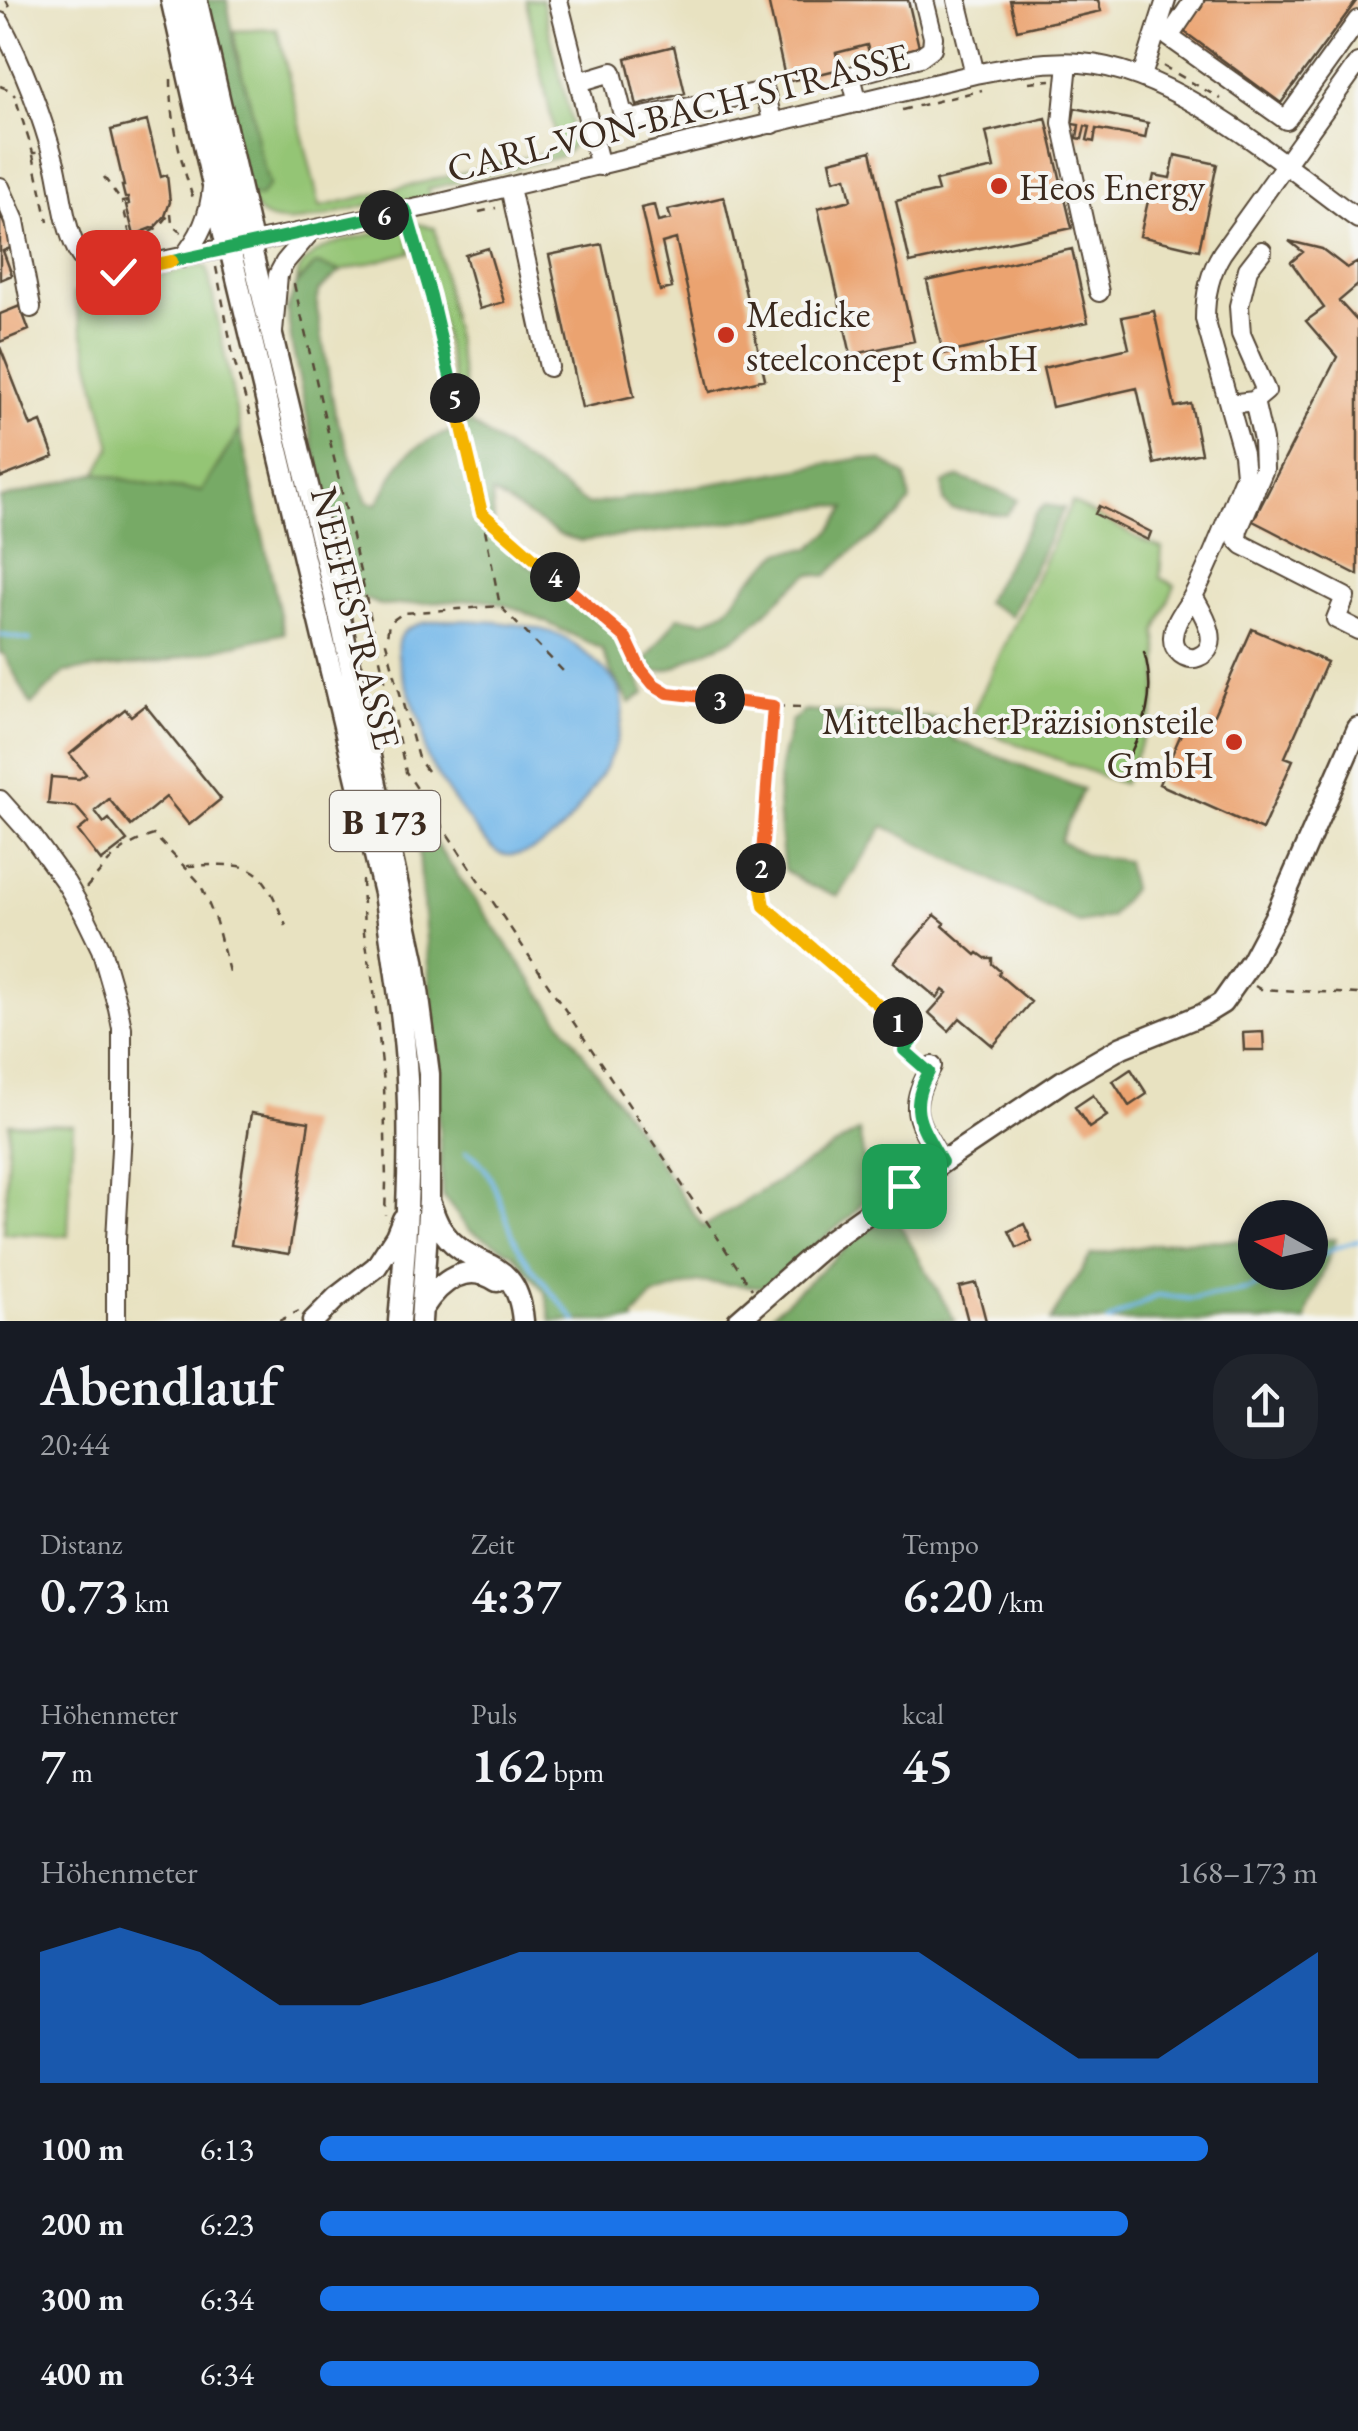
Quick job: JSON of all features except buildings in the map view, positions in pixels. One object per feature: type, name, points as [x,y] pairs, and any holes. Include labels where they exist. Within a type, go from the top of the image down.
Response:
[{"type":"highway","name":"NEEFESTRASSE","points":[[174,0],[214,172],[240,246]]},
{"type":"highway","name":"NEEFESTRASSE","points":[[194,0],[240,246]]},
{"type":"main road","name":"NEEFESTRASSE","points":[[240,246],[273,333],[376,776],[414,960],[429,1074],[418,1202],[400,1321]]},
{"type":"main road","name":"NEEFESTRASSE","points":[[240,246],[384,893],[400,1001],[418,1202],[421,1316]]},
{"type":"main road","points":[[738,1321],[828,1241],[1063,1081],[1103,1057],[1216,1008],[1240,978],[1277,913],[1358,728]]},
{"type":"main road","points":[[312,1321],[376,1267],[418,1202],[444,1234],[505,1272],[522,1312]]},
{"type":"main road","points":[[421,1316],[433,1292],[443,1283],[465,1273],[480,1272],[492,1277],[522,1312]]},
{"type":"street","points":[[558,0],[600,166]]},
{"type":"street","points":[[858,103],[851,76],[920,57],[932,48],[924,0]]},
{"type":"street","points":[[957,0],[974,74]]},
{"type":"street","points":[[1142,76],[1166,0]]},
{"type":"street","points":[[1194,0],[1170,36],[1286,120],[1358,20]]},
{"type":"street","name":"CARL-VON-BACH-STRASSE","points":[[0,22],[9,59],[36,100],[71,236],[86,264],[106,273],[312,230],[512,196],[600,166],[1036,62],[1067,72],[1084,62],[1142,76],[1192,101],[1358,219]]},
{"type":"street","points":[[1193,596],[1245,475],[1243,454],[1206,319],[1209,282],[1216,264],[1358,64]]},
{"type":"street","points":[[579,82],[612,72],[622,111],[634,119],[765,90],[773,124]]},
{"type":"street","points":[[1067,72],[1062,123],[1099,292]]},
{"type":"street","points":[[182,258],[207,217],[214,172]]},
{"type":"street","points":[[0,187],[15,221],[31,308]]},
{"type":"street","points":[[512,196],[549,367]]},
{"type":"street","points":[[273,333],[278,275],[312,230]]},
{"type":"street","points":[[1230,404],[1254,401],[1266,391],[1240,334],[1239,306],[1248,269],[1262,252]]},
{"type":"street","points":[[1254,401],[1263,440],[1264,469],[1237,540],[1345,597],[1336,619],[1358,630]]},
{"type":"street","points":[[0,800],[32,836],[78,902],[101,949],[114,989],[122,1028],[116,1321]]},
{"type":"street","points":[[930,1069],[918,1090],[917,1108],[919,1122],[942,1162]]},
{"type":"path","points":[[170,69],[171,111],[181,163],[197,209]]},
{"type":"path","points":[[1023,83],[1067,72]]},
{"type":"path","points":[[0,86],[16,98],[48,222]]},
{"type":"path","points":[[901,110],[992,88]]},
{"type":"path","points":[[32,153],[52,154]]},
{"type":"path","points":[[104,176],[122,202],[131,239],[157,229],[171,210],[176,230],[181,234],[188,228]]},
{"type":"path","points":[[478,212],[512,196]]},
{"type":"path","points":[[122,202],[128,201]]},
{"type":"path","points":[[419,221],[410,223],[482,513],[500,606],[566,674]]},
{"type":"path","points":[[92,244],[100,251],[118,256]]},
{"type":"path","points":[[278,275],[294,284],[406,772],[761,1302]]},
{"type":"path","points":[[218,284],[251,418]]},
{"type":"path","points":[[482,513],[626,638],[640,668],[653,684],[668,693],[800,706]]},
{"type":"path","points":[[427,771],[418,758],[386,643],[389,624],[403,614],[500,606]]},
{"type":"path","points":[[773,706],[760,883],[764,906],[915,1037],[904,1050],[930,1069]]},
{"type":"path","points":[[78,902],[118,853],[132,842],[154,835],[200,883],[230,972]]},
{"type":"path","points":[[185,866],[232,864],[256,870],[272,890],[286,926]]},
{"type":"path","points":[[362,880],[364,933],[384,1083],[384,1221]]},
{"type":"path","points":[[1240,978],[1260,989],[1358,994]]},
{"type":"green space","points":[[202,0],[227,0],[236,54],[269,185],[259,198],[248,194]]},
{"type":"green space","points":[[526,0],[542,0],[574,135],[567,151],[558,157],[428,189],[430,198],[376,203],[306,220],[270,219],[258,211],[249,191],[257,151],[256,130],[234,31],[277,29],[320,207],[558,150]]},
{"type":"green space","points":[[415,225],[435,228],[471,424],[464,426]]},
{"type":"green space","points":[[406,228],[411,252],[341,271],[317,264],[297,283],[300,269],[323,249],[358,237]]},
{"type":"green space","points":[[316,264],[341,271],[318,291],[317,308],[335,413],[367,502],[377,504],[398,467],[415,448],[471,424],[588,505],[862,458],[883,461],[906,476],[910,501],[898,517],[826,576],[810,574],[801,580],[743,633],[673,668],[655,672],[644,662],[678,617],[704,621],[726,610],[750,580],[781,552],[811,548],[830,532],[846,508],[831,505],[714,525],[581,541],[560,535],[492,493],[495,537],[618,637],[645,693],[630,703],[602,649],[518,609],[483,599],[383,606],[354,595],[316,458],[287,310],[297,283]]},
{"type":"green space","points":[[202,266],[208,272],[240,430],[202,491],[154,486],[97,473],[111,447],[73,294],[90,284]]},
{"type":"green space","points":[[240,430],[284,633],[163,662],[65,672],[31,705],[0,653],[0,499],[97,473],[153,486],[202,491]]},
{"type":"green space","points":[[959,477],[1018,499],[1006,515],[951,509],[944,502],[943,483]]},
{"type":"green space","points":[[1072,502],[1162,548],[1160,578],[1175,585],[1156,632],[1158,684],[1153,715],[1123,784],[967,725]]},
{"type":"green space","points":[[1045,505],[1064,508],[1011,616],[985,602],[1036,513]]},
{"type":"green space","points":[[805,711],[951,721],[953,739],[1083,789],[1060,841],[1087,855],[1126,861],[1132,889],[1110,917],[1079,923],[884,826],[838,896],[808,885],[784,870],[778,804],[780,767],[791,721]]},
{"type":"green space","points":[[416,816],[703,1227],[859,1131],[870,1194],[852,1215],[765,1287],[698,1282],[653,1296],[634,1321],[551,1321],[546,1294],[514,1254],[469,1230],[442,1195],[436,1062]]},
{"type":"green space","points":[[9,1123],[73,1125],[68,1236],[4,1233]]},
{"type":"green space","points":[[893,1213],[955,1321],[764,1321],[855,1240]]},
{"type":"green space","points":[[1328,1239],[1336,1239],[1328,1259]]},
{"type":"green space","points":[[1238,1240],[1238,1290],[1316,1290],[1306,1321],[1050,1321],[1091,1255],[1175,1241]]},
{"type":"water","points":[[443,620],[515,624],[556,634],[599,665],[619,691],[623,703],[621,725],[605,767],[566,825],[531,851],[501,854],[484,840],[426,756],[423,729],[400,667],[398,643],[409,628]]},
{"type":"waterway","points":[[0,635],[30,640]]},
{"type":"waterway","points":[[466,1152],[484,1167],[524,1256],[576,1321]]},
{"type":"waterway","points":[[1328,1251],[1358,1241]]},
{"type":"waterway","points":[[1108,1321],[1158,1295],[1190,1299],[1248,1290]]},
{"type":"tram line","points":[[1120,776],[1148,702],[1144,652]]},
{"type":"place","name":"Heos Energy","points":[[999,186]]},
{"type":"place","name":"Medicke steelconcept GmbH","points":[[726,335]]},
{"type":"place","name":"MittelbacherPräzisionsteile GmbH","points":[[1234,742]]},
{"type":"route","points":[[118,272],[406,210],[431,296],[482,513],[626,638],[640,668],[653,684],[668,693],[773,706],[760,883],[764,906],[915,1037],[904,1050],[929,1072],[918,1090],[919,1122],[942,1162],[904,1186]]}]
